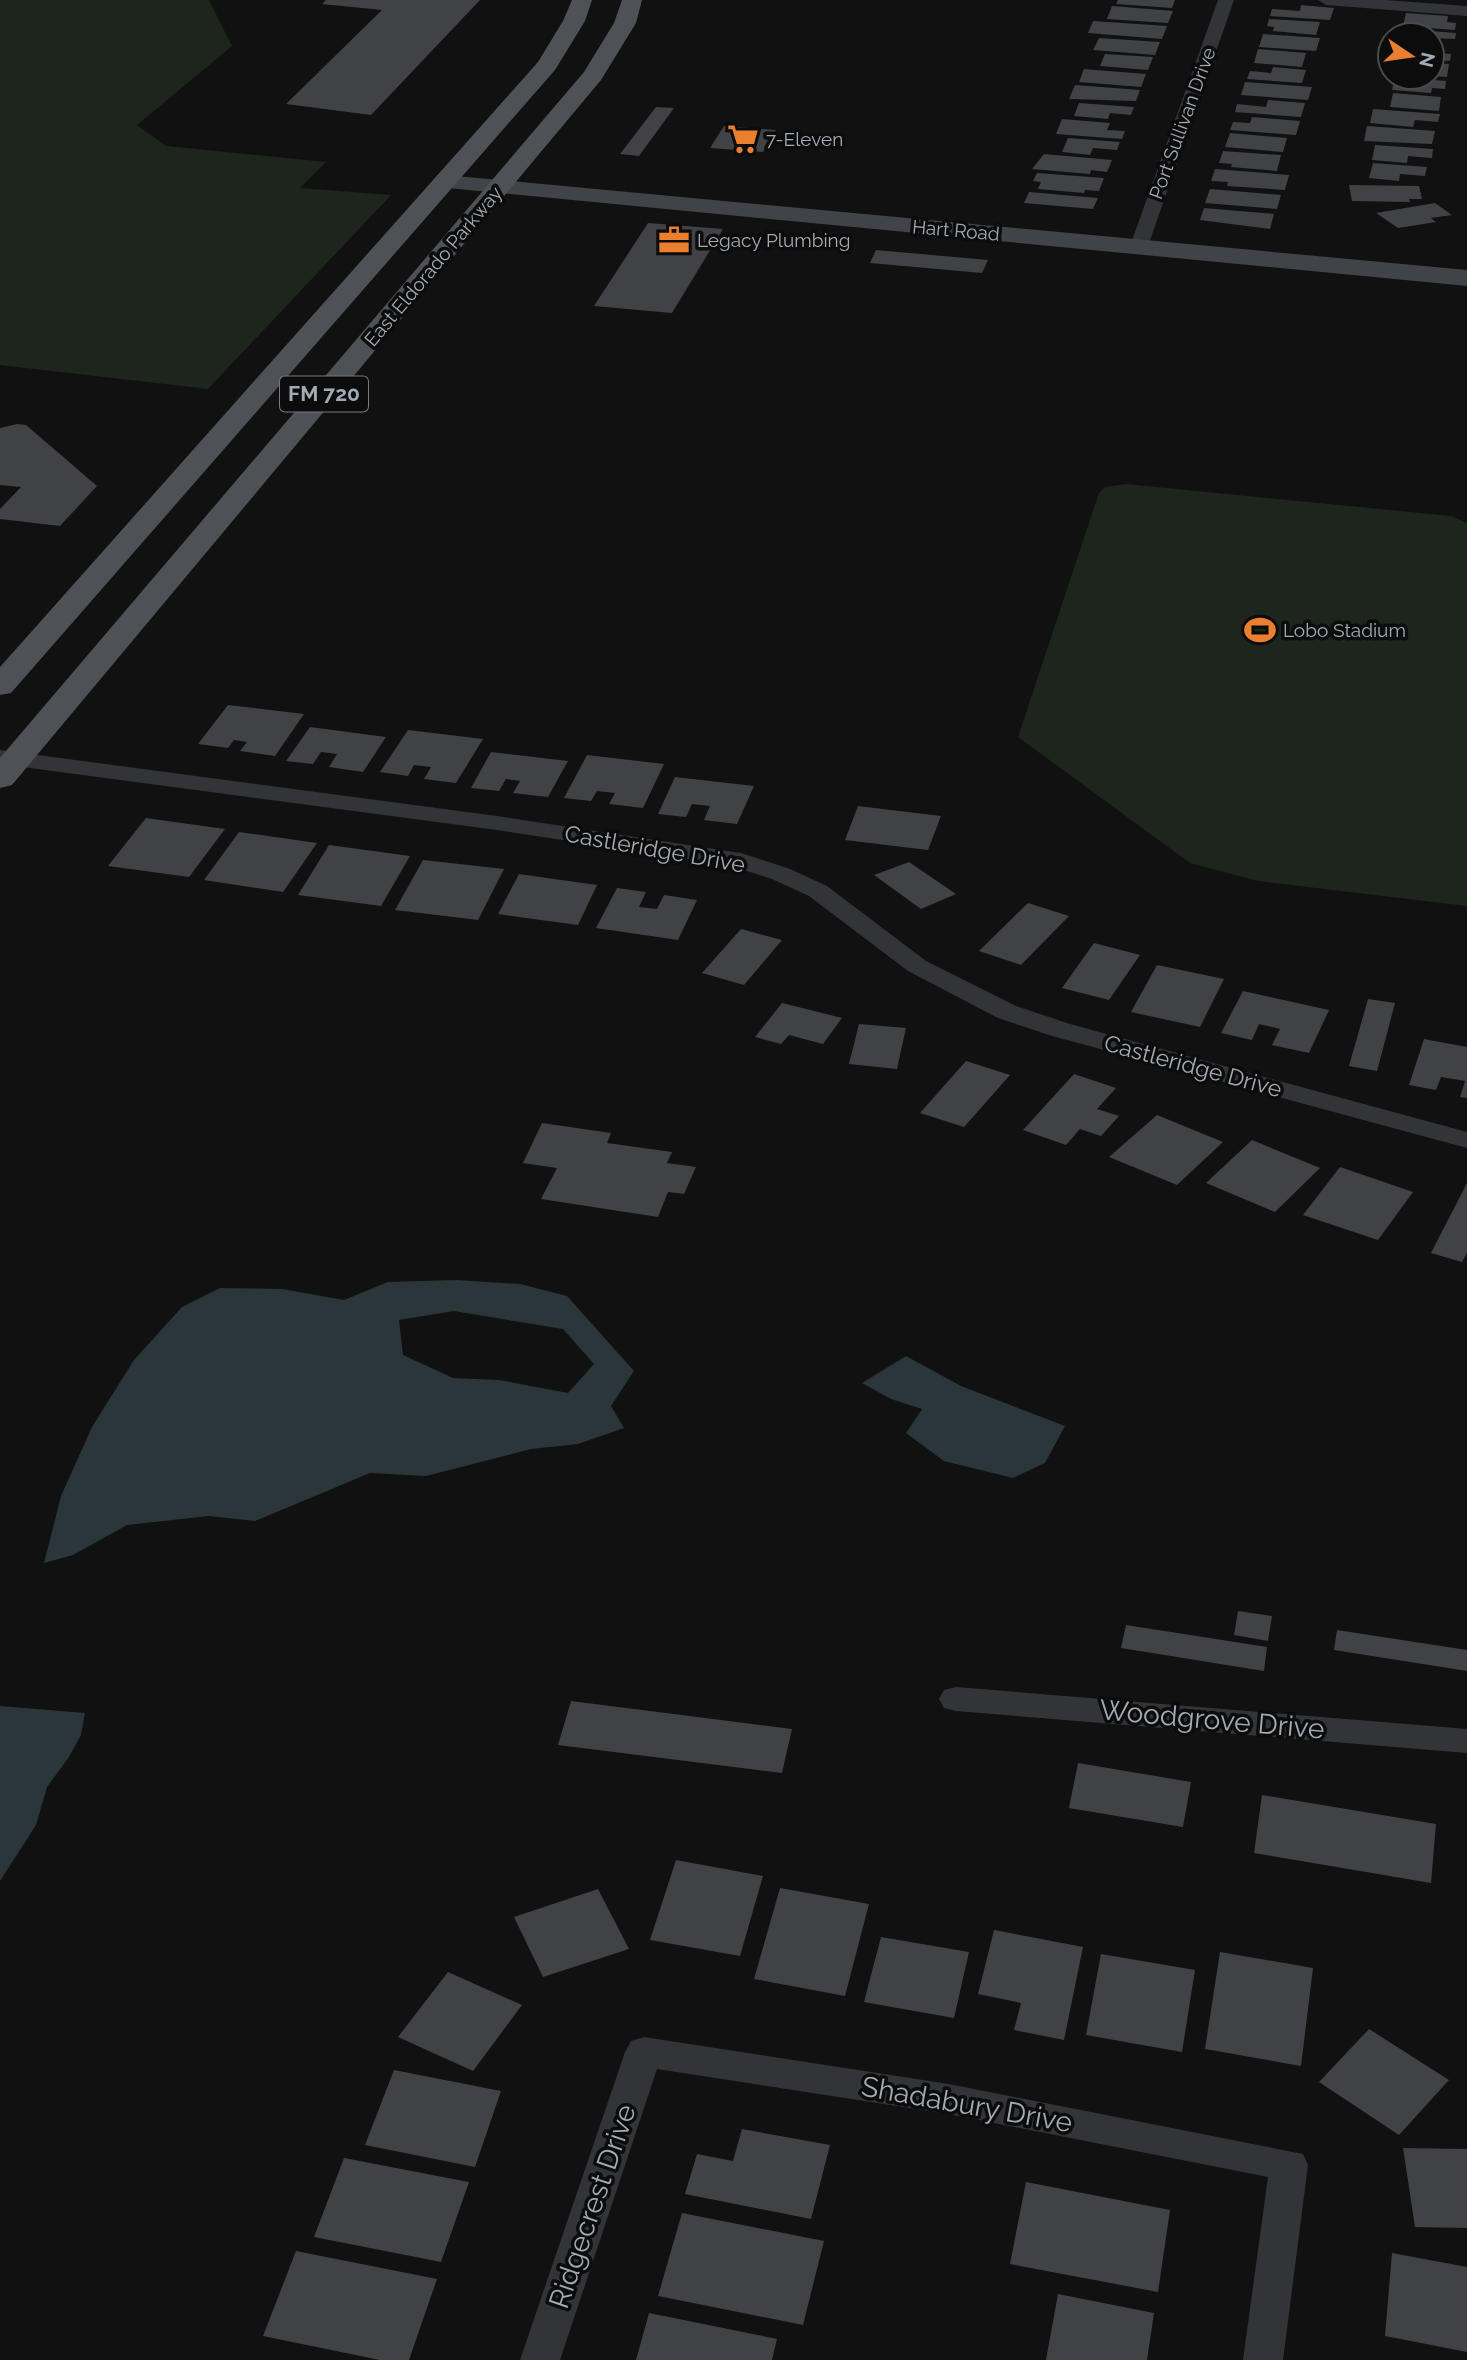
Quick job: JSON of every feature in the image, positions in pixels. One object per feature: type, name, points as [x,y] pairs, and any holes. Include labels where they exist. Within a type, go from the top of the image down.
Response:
[{"type":"main road","name":"East Eldorado Parkway","points":[[0,686],[547,65],[575,21],[582,0]]},
{"type":"main road","name":"East Eldorado Parkway","points":[[5,765],[593,75],[625,23],[632,0]]},
{"type":"street","name":"Port Sullivan Drive","points":[[1141,238],[1226,0]]},
{"type":"street","points":[[1326,0],[1467,11]]},
{"type":"street","name":"Hart Road","points":[[452,175],[1141,238],[1467,260]]},
{"type":"street","name":"Hart Road","points":[[1141,238],[1467,278]]},
{"type":"street","name":"Castleridge Drive","points":[[5,765],[497,823],[732,858],[780,874],[818,891],[916,966],[1007,1013],[1467,1140]]},
{"type":"street","name":"Woodgrove Drive","points":[[956,1699],[1467,1741]]},
{"type":"street","name":"Shadabury Drive","points":[[644,2052],[948,2099],[1289,2165],[1264,2360]]},
{"type":"street","name":"Ridgecrest Drive","points":[[540,2360],[644,2052]]},
{"type":"shaded area","points":[[0,0],[209,0],[232,46],[137,125],[166,146],[326,162],[300,188],[391,195],[208,389],[0,365]]},
{"type":"shaded area","name":"Lobo Stadium","points":[[1126,484],[1451,516],[1467,523],[1467,906],[1258,881],[1190,863],[1018,737],[1099,493],[1105,487]]},
{"type":"shaded area","points":[[456,1280],[520,1284],[567,1296],[634,1371],[611,1406],[624,1428],[578,1444],[531,1449],[426,1476],[370,1473],[255,1521],[209,1516],[127,1525],[73,1555],[44,1563],[61,1496],[92,1427],[134,1360],[182,1307],[220,1288],[282,1289],[344,1300],[388,1282]],"holes":[[[454,1311],[563,1329],[594,1364],[568,1393],[499,1380],[453,1378],[403,1355],[399,1320]]]},
{"type":"shaded area","points":[[906,1356],[961,1386],[1065,1426],[1045,1463],[1013,1478],[944,1461],[906,1433],[922,1409],[891,1399],[862,1383]]},
{"type":"shaded area","points":[[0,1706],[85,1713],[81,1735],[47,1787],[36,1825],[0,1881]]},
{"type":"building","points":[[326,0],[480,0],[371,115],[286,104],[382,10],[322,4]]},
{"type":"building","points":[[1118,0],[1175,0],[1172,8],[1116,4]]},
{"type":"building","points":[[1301,5],[1334,8],[1330,20],[1270,16],[1272,9],[1300,11]]},
{"type":"building","points":[[1112,6],[1173,11],[1168,23],[1107,19]]},
{"type":"building","points":[[1406,13],[1448,16],[1447,22],[1456,23],[1455,30],[1446,29],[1446,21],[1404,21]]},
{"type":"building","points":[[1269,19],[1320,22],[1316,35],[1273,31],[1274,27],[1267,26]]},
{"type":"building","points":[[1093,21],[1167,26],[1162,39],[1088,33]]},
{"type":"building","points":[[1446,32],[1456,33],[1455,39],[1446,39]]},
{"type":"building","points":[[1263,34],[1320,38],[1316,51],[1259,47]]},
{"type":"building","points":[[1099,38],[1160,42],[1155,55],[1093,50]]},
{"type":"building","points":[[1258,49],[1306,53],[1302,67],[1254,63]]},
{"type":"building","points":[[1105,54],[1153,57],[1148,70],[1100,66]]},
{"type":"building","points":[[1446,54],[1451,54],[1450,61],[1446,61]]},
{"type":"building","points":[[1273,67],[1306,70],[1302,83],[1247,79],[1250,71],[1271,73]]},
{"type":"building","points":[[1084,69],[1146,74],[1141,87],[1079,82]]},
{"type":"building","points":[[1245,82],[1312,87],[1308,100],[1241,95]]},
{"type":"building","points":[[1075,85],[1140,90],[1136,101],[1069,99]]},
{"type":"building","points":[[1393,93],[1441,97],[1439,111],[1390,107]]},
{"type":"building","points":[[1268,100],[1305,103],[1301,117],[1235,112],[1237,104],[1266,107]]},
{"type":"building","points":[[1079,103],[1134,107],[1131,115],[1110,113],[1108,119],[1074,116]]},
{"type":"building","points":[[656,107],[674,108],[639,156],[620,154]]},
{"type":"building","points":[[1373,109],[1440,114],[1438,122],[1415,120],[1413,127],[1370,123]]},
{"type":"building","points":[[1252,117],[1300,121],[1296,135],[1230,130],[1233,122],[1250,123]]},
{"type":"building","points":[[1062,119],[1110,123],[1107,130],[1125,131],[1122,139],[1056,134]]},
{"type":"building","name":"7-Eleven","points":[[724,126],[776,130],[763,152],[710,148]]},
{"type":"building","points":[[1367,126],[1435,131],[1432,144],[1364,141]]},
{"type":"building","points":[[1230,133],[1287,138],[1283,152],[1225,147]]},
{"type":"building","points":[[1068,138],[1120,142],[1117,150],[1093,148],[1090,155],[1062,152]]},
{"type":"building","points":[[1375,145],[1433,149],[1432,158],[1408,156],[1407,163],[1372,160]]},
{"type":"building","points":[[1223,151],[1281,155],[1277,171],[1231,167],[1232,164],[1219,163]]},
{"type":"building","points":[[1044,154],[1112,160],[1107,172],[1091,170],[1090,174],[1032,169]]},
{"type":"building","points":[[1373,163],[1427,167],[1425,176],[1400,174],[1399,181],[1369,178]]},
{"type":"building","points":[[1215,169],[1289,175],[1285,190],[1227,186],[1228,182],[1211,181]]},
{"type":"building","points":[[1037,173],[1104,178],[1099,191],[1085,190],[1084,193],[1038,189],[1041,182],[1033,181]]},
{"type":"building","points":[[1349,185],[1419,186],[1422,199],[1409,199],[1410,202],[1352,201]]},
{"type":"building","points":[[1210,189],[1281,195],[1277,209],[1205,203]]},
{"type":"building","points":[[1029,192],[1098,198],[1093,209],[1024,203]]},
{"type":"building","points":[[1435,203],[1452,215],[1431,218],[1436,222],[1398,228],[1376,213]]},
{"type":"building","points":[[1204,208],[1274,214],[1270,229],[1200,220]]},
{"type":"building","points":[[648,223],[723,229],[672,313],[594,306]]},
{"type":"building","points":[[876,250],[988,260],[982,273],[870,263]]},
{"type":"building","points":[[26,425],[97,486],[60,526],[0,519],[0,509],[21,487],[0,485],[0,428]]},
{"type":"building","points":[[228,705],[304,714],[275,756],[240,751],[247,742],[234,740],[228,748],[198,744]]},
{"type":"building","points":[[310,727],[386,737],[363,772],[329,767],[337,754],[321,752],[313,764],[286,761]]},
{"type":"building","points":[[408,730],[483,739],[456,783],[424,779],[431,767],[414,765],[408,776],[380,772]]},
{"type":"building","points":[[491,752],[568,761],[548,797],[513,793],[520,781],[506,779],[499,791],[471,788]]},
{"type":"building","points":[[587,755],[664,764],[643,808],[609,804],[615,793],[597,791],[591,801],[564,798]]},
{"type":"building","points":[[675,777],[754,786],[737,824],[704,820],[710,806],[692,804],[686,817],[658,814]]},
{"type":"building","points":[[858,806],[941,816],[928,850],[845,840]]},
{"type":"building","points":[[146,818],[225,829],[189,877],[108,866]]},
{"type":"building","points":[[239,832],[317,843],[283,892],[204,880]]},
{"type":"building","points":[[329,845],[410,856],[381,906],[298,895]]},
{"type":"building","points":[[423,860],[504,869],[478,920],[395,910]]},
{"type":"building","points":[[909,862],[956,894],[921,909],[874,875]]},
{"type":"building","points":[[519,874],[597,885],[578,925],[498,914]]},
{"type":"building","points":[[617,888],[646,892],[639,907],[657,909],[664,895],[697,900],[678,940],[596,928]]},
{"type":"building","points":[[1028,903],[1069,916],[1021,965],[979,951]]},
{"type":"building","points":[[741,929],[782,940],[744,985],[702,973]]},
{"type":"building","points":[[1094,943],[1140,955],[1109,1000],[1062,988]]},
{"type":"building","points":[[1157,965],[1224,979],[1200,1027],[1131,1012]]},
{"type":"building","points":[[1243,991],[1329,1010],[1309,1053],[1272,1045],[1280,1029],[1259,1024],[1252,1040],[1221,1033]]},
{"type":"building","points":[[1368,999],[1395,1003],[1377,1071],[1349,1066]]},
{"type":"building","points":[[782,1003],[842,1018],[823,1044],[789,1035],[781,1044],[755,1037]]},
{"type":"building","points":[[859,1024],[906,1028],[897,1069],[849,1064]]},
{"type":"building","points":[[1424,1039],[1467,1047],[1467,1098],[1460,1097],[1465,1081],[1441,1077],[1436,1090],[1409,1085]]},
{"type":"building","points":[[966,1061],[1010,1075],[964,1127],[920,1113]]},
{"type":"building","points":[[1074,1074],[1116,1088],[1097,1109],[1119,1116],[1101,1136],[1080,1129],[1066,1145],[1023,1130]]},
{"type":"building","points":[[1157,1115],[1223,1142],[1177,1185],[1109,1157]]},
{"type":"building","points":[[542,1123],[611,1133],[607,1143],[672,1152],[667,1163],[696,1167],[684,1194],[668,1192],[658,1217],[541,1199],[557,1168],[523,1163]]},
{"type":"building","points":[[1252,1140],[1320,1168],[1275,1212],[1206,1183]]},
{"type":"building","points":[[1340,1167],[1413,1192],[1378,1240],[1303,1215]]},
{"type":"building","points":[[1467,1183],[1467,1253],[1462,1262],[1431,1253]]},
{"type":"building","points":[[1238,1611],[1272,1616],[1268,1641],[1234,1635]]},
{"type":"building","points":[[1126,1625],[1267,1647],[1264,1671],[1121,1648]]},
{"type":"building","points":[[1337,1630],[1467,1650],[1467,1671],[1334,1650]]},
{"type":"building","points":[[571,1701],[792,1729],[782,1773],[558,1745]]},
{"type":"building","points":[[1078,1763],[1191,1782],[1183,1827],[1069,1808]]},
{"type":"building","points":[[1262,1795],[1436,1824],[1431,1883],[1254,1853]]},
{"type":"building","points":[[676,1860],[763,1876],[740,1956],[650,1940]]},
{"type":"building","points":[[780,1888],[869,1904],[845,1996],[754,1979]]},
{"type":"building","points":[[598,1889],[629,1949],[543,1977],[514,1917]]},
{"type":"building","points":[[994,1930],[1083,1947],[1064,2040],[1014,2030],[1021,2003],[978,1994]]},
{"type":"building","points":[[881,1937],[969,1952],[954,2018],[864,2002]]},
{"type":"building","points":[[1220,1952],[1313,1968],[1301,2066],[1205,2049]]},
{"type":"building","points":[[1101,1954],[1195,1970],[1182,2052],[1086,2035]]},
{"type":"building","points":[[448,1972],[522,2005],[473,2071],[398,2037]]},
{"type":"building","points":[[1369,2029],[1449,2080],[1399,2135],[1319,2082]]},
{"type":"building","points":[[394,2070],[501,2091],[475,2167],[365,2145]]},
{"type":"building","points":[[742,2129],[830,2145],[811,2219],[685,2194],[697,2154],[733,2161]]},
{"type":"building","points":[[1403,2148],[1467,2149],[1467,2228],[1415,2227]]},
{"type":"building","points":[[344,2158],[469,2182],[441,2262],[314,2237]]},
{"type":"building","points":[[1026,2182],[1170,2210],[1158,2292],[1010,2264]]},
{"type":"building","points":[[682,2213],[824,2241],[803,2325],[658,2296]]},
{"type":"building","points":[[296,2251],[437,2279],[409,2360],[380,2360],[263,2336]]},
{"type":"building","points":[[1392,2253],[1467,2267],[1467,2352],[1385,2336]]},
{"type":"building","points":[[1058,2294],[1154,2313],[1147,2360],[1046,2360]]},
{"type":"building","points":[[649,2313],[777,2339],[772,2360],[636,2360]]},
{"type":"place","name":"7-Eleven","points":[[743,139]]},
{"type":"place","name":"Legacy Plumbing","points":[[674,240]]},
{"type":"place","name":"Lobo Stadium","points":[[1260,630]]}]
